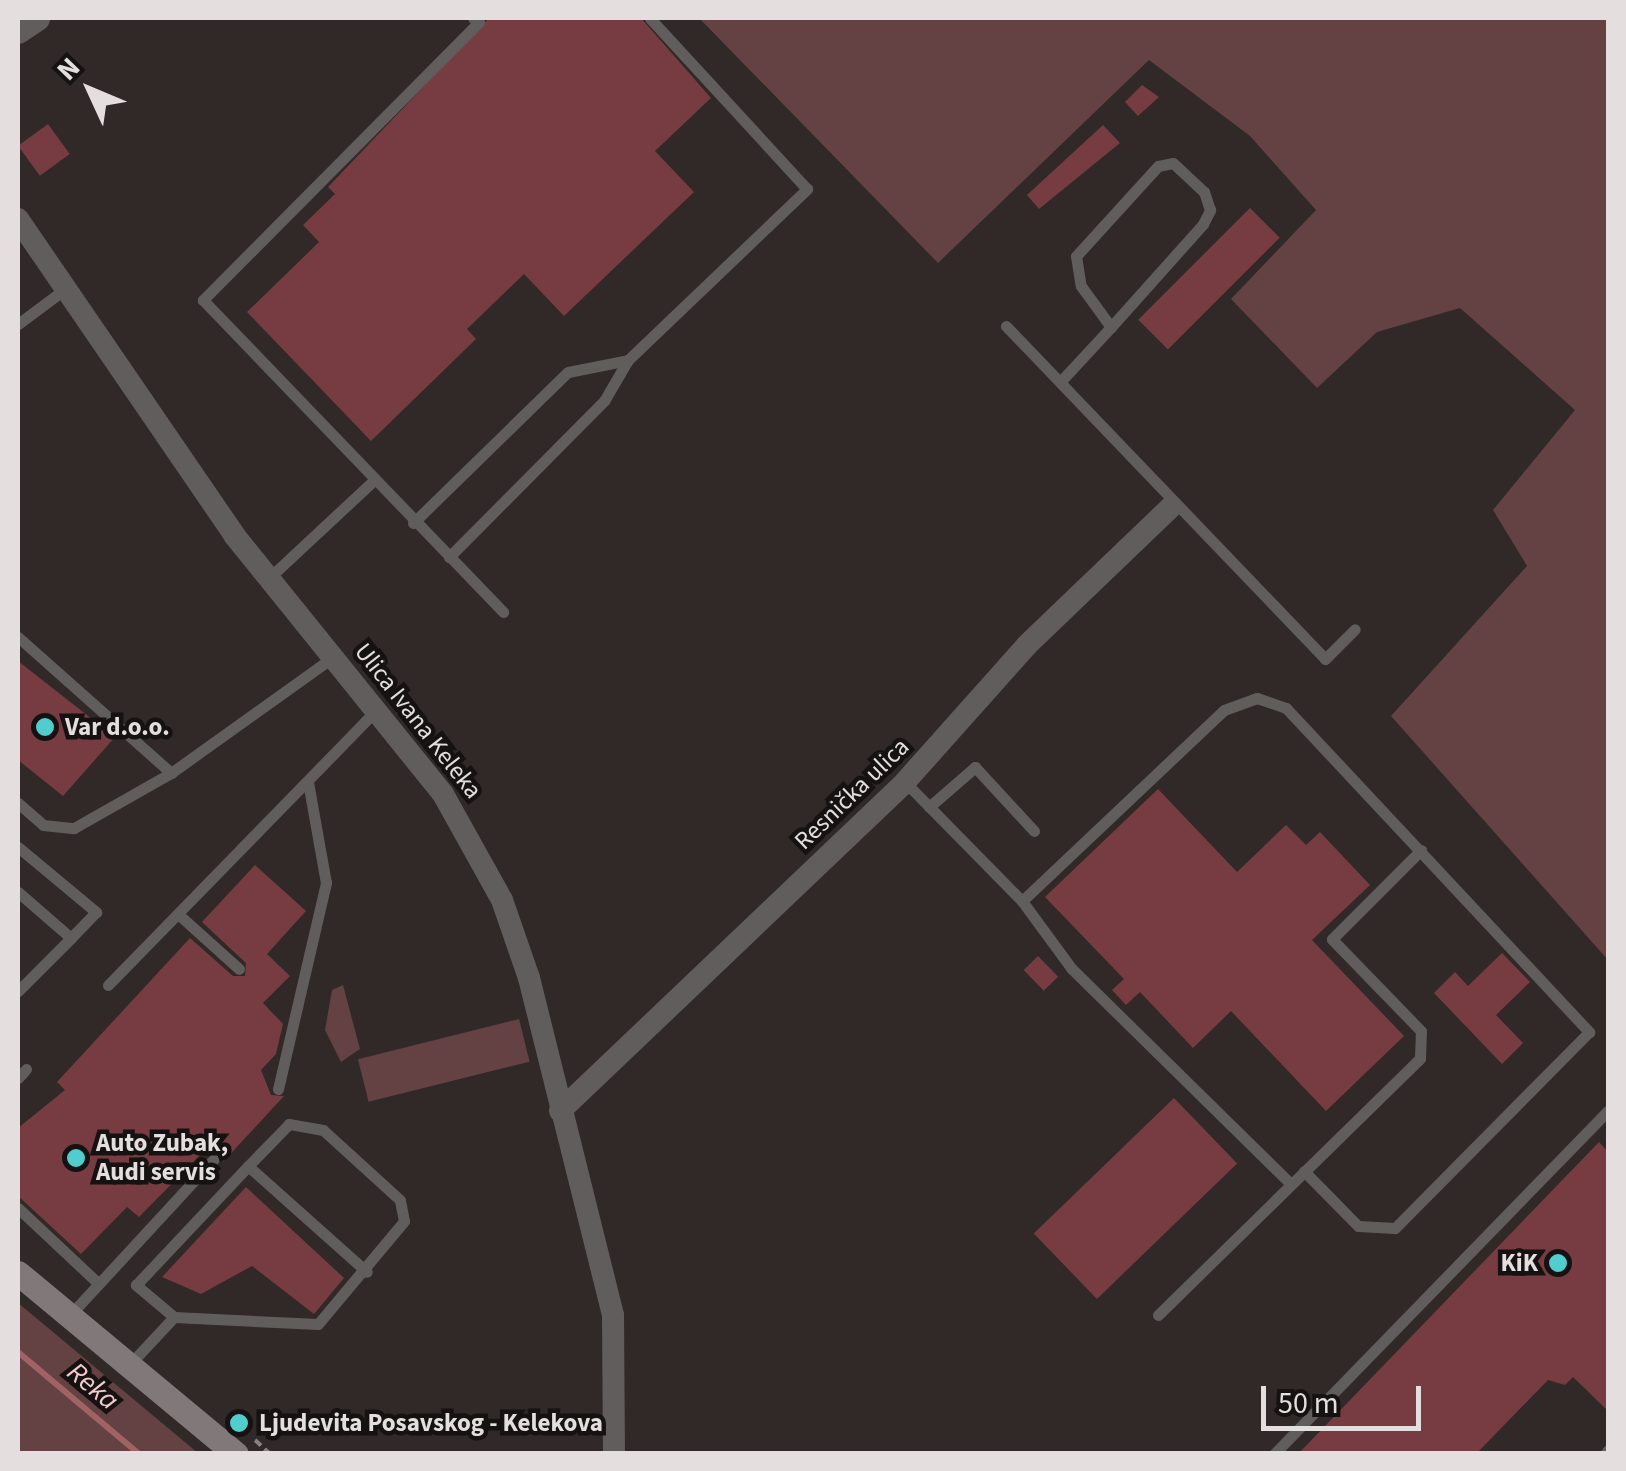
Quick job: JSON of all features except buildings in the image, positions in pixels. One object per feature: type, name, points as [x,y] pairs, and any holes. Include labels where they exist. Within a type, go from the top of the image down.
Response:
[{"type":"main road","points":[[18,1273],[236,1454]]},
{"type":"street","points":[[18,31],[37,18]]},
{"type":"street","name":"Ulica Ivana Keleka","points":[[18,219],[268,578],[377,709],[458,817],[502,900],[613,1315],[614,1454]]},
{"type":"street","name":"Resnička ulica","points":[[560,1111],[905,782],[1027,645],[1171,507]]},
{"type":"lane","points":[[474,18],[479,22],[203,300],[413,523],[503,612]]},
{"type":"lane","points":[[449,558],[604,401],[628,360],[807,189],[650,18]]},
{"type":"lane","points":[[1061,382],[1110,327],[1210,210],[1204,192],[1173,163],[1158,166],[1076,256],[1081,286],[1110,327]]},
{"type":"lane","points":[[18,324],[66,289]]},
{"type":"lane","points":[[1006,326],[1151,470],[1171,507],[1324,659],[1355,629]]},
{"type":"lane","points":[[413,523],[568,372],[628,360]]},
{"type":"lane","points":[[268,578],[373,481]]},
{"type":"lane","points":[[18,637],[171,773]]},
{"type":"lane","points":[[18,803],[44,825],[74,828],[171,773],[333,657]]},
{"type":"lane","points":[[1022,901],[1224,710],[1257,698],[1286,708],[1589,1032],[1395,1228],[1358,1226],[1304,1172]]},
{"type":"lane","points":[[108,986],[377,709]]},
{"type":"lane","points":[[930,807],[975,768],[1034,831]]},
{"type":"lane","points":[[278,1089],[326,883],[308,782]]},
{"type":"lane","points":[[905,782],[1022,901],[1072,969],[1291,1184]]},
{"type":"lane","points":[[18,848],[96,912],[18,991]]},
{"type":"lane","points":[[1158,1315],[1424,1049],[1415,1024],[1332,940],[1420,850]]},
{"type":"lane","points":[[18,892],[71,938]]},
{"type":"lane","points":[[178,914],[240,969]]},
{"type":"lane","points":[[1274,1454],[1608,1110]]},
{"type":"lane","points":[[289,1124],[323,1130],[404,1211],[398,1236],[318,1324],[174,1316],[136,1285],[248,1166],[289,1124]]},
{"type":"lane","points":[[70,1315],[214,1158]]},
{"type":"lane","points":[[248,1166],[367,1272]]},
{"type":"lane","points":[[18,1208],[98,1283]]},
{"type":"lane","points":[[130,1364],[174,1316]]},
{"type":"shaded area","points":[[699,18],[1608,18],[1608,960],[1391,716],[1527,566],[1493,510],[1575,410],[1460,308],[1377,332],[1317,388],[1231,299],[1316,210],[1250,136],[1149,60],[938,263]]},
{"type":"shaded area","points":[[343,985],[360,1049],[341,1062],[325,1030],[332,990]]},
{"type":"shaded area","points":[[519,1019],[530,1062],[369,1102],[358,1059]]},
{"type":"shaded area","points":[[18,1303],[29,1312],[198,1453],[18,1453]]},
{"type":"waterway","name":"Reka","points":[[18,1352],[139,1454]]},
{"type":"place","name":"Var d.o.o.","points":[[45,727]]},
{"type":"place","name":"Auto Zubak, Audi servis","points":[[76,1158]]},
{"type":"place","name":"KiK","points":[[1558,1263]]},
{"type":"place","name":"Ljudevita Posavskog - Kelekova","points":[[239,1423]]}]
